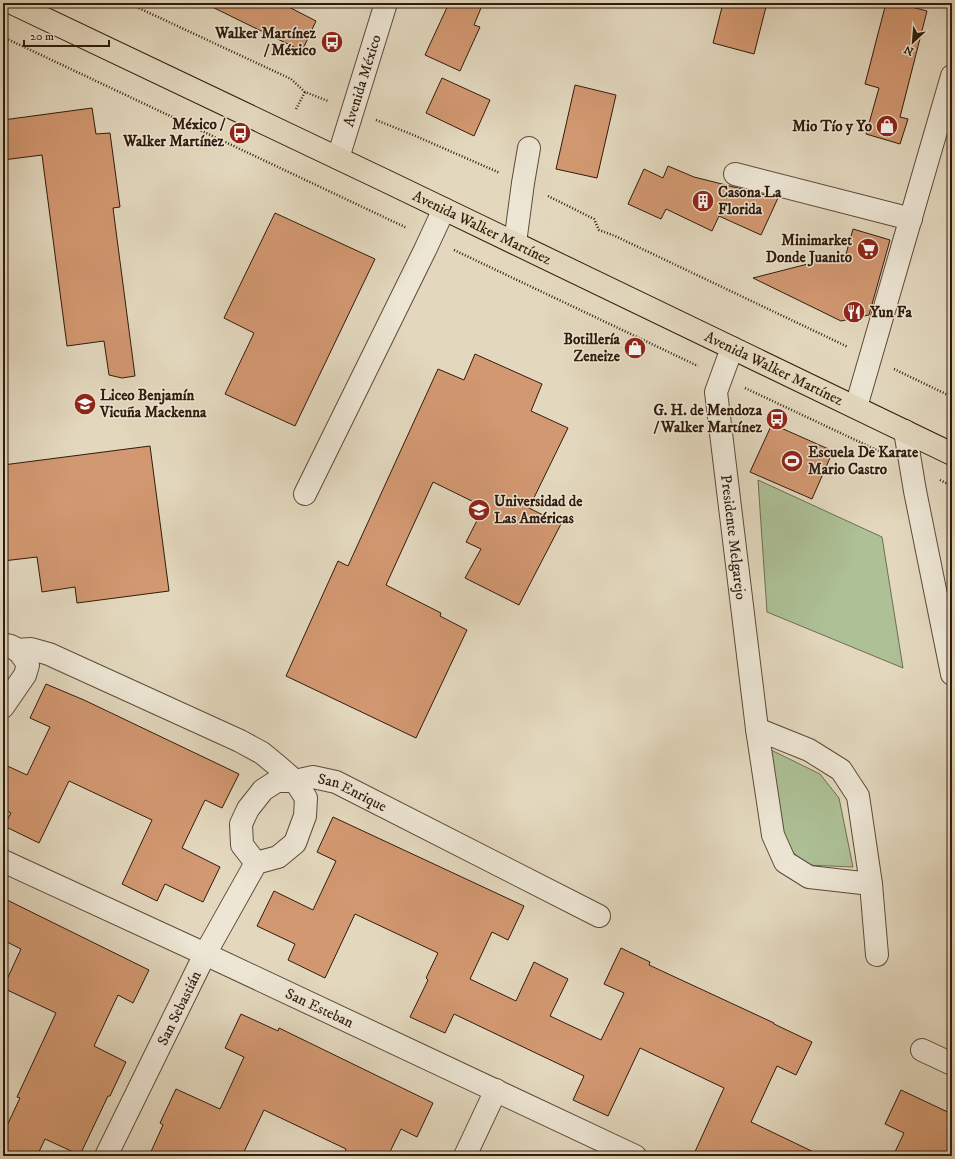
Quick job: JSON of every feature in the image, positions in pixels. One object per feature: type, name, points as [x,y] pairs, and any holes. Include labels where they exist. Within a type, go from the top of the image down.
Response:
[{"type":"main road","name":"Avenida Walker Martínez","points":[[12,3],[338,158],[952,454]]},
{"type":"street","name":"Avenida México","points":[[338,158],[386,3]]},
{"type":"street","points":[[856,407],[952,76]]},
{"type":"street","points":[[515,243],[529,148]]},
{"type":"street","points":[[735,174],[910,219]]},
{"type":"street","points":[[305,494],[444,209]]},
{"type":"street","name":"Presidente Melgarejo","points":[[732,348],[716,392],[758,729],[773,835],[785,862],[809,877],[871,884]]},
{"type":"street","points":[[905,431],[915,491],[952,674]]},
{"type":"street","name":"San Enrique","points":[[3,707],[24,675],[28,665],[23,655],[10,647]]},
{"type":"street","name":"San Enrique","points":[[10,647],[31,649],[49,654],[240,741],[262,754],[295,781],[314,777],[336,782],[599,916]]},
{"type":"street","points":[[758,729],[809,750],[841,770],[858,796],[871,884],[877,955]]},
{"type":"street","points":[[277,781],[295,781],[306,798],[305,816],[295,843],[278,857],[256,863],[242,845],[241,824],[248,809],[262,790],[277,781]]},
{"type":"street","name":"San Esteban","points":[[3,861],[635,1156]]},
{"type":"street","name":"San Sebastián","points":[[106,1156],[205,954],[256,863]]},
{"type":"street","points":[[922,1050],[952,1064]]},
{"type":"street","points":[[464,1156],[496,1090]]},
{"type":"path","points":[[3,37],[952,486]]},
{"type":"green space","points":[[758,480],[882,537],[903,668],[767,612]]},
{"type":"green space","points":[[771,750],[820,774],[839,798],[853,867],[807,865],[786,846]]},
{"type":"building","points":[[204,3],[281,3],[316,21],[302,51]]},
{"type":"building","points":[[449,3],[483,3],[474,25],[480,27],[460,71],[425,55]]},
{"type":"building","points":[[723,3],[767,3],[754,54],[713,43]]},
{"type":"building","points":[[886,3],[896,3],[927,11],[900,117],[908,119],[900,144],[866,134],[879,88],[865,84]]},
{"type":"building","points":[[442,78],[490,100],[474,136],[426,113]]},
{"type":"building","points":[[575,85],[616,95],[597,178],[556,169]]},
{"type":"building","points":[[92,108],[96,134],[110,133],[120,207],[113,208],[135,376],[122,378],[109,375],[104,341],[67,346],[42,155],[3,160],[3,120]]},
{"type":"building","name":"Casona La Florida","points":[[668,166],[694,177],[778,198],[761,235],[719,216],[712,231],[666,209],[661,219],[628,204],[644,169],[663,178]]},
{"type":"building","points":[[275,213],[375,259],[295,426],[225,394],[254,333],[224,318]]},
{"type":"building","points":[[853,229],[890,240],[869,315],[841,321],[753,278],[839,256],[845,258]]},
{"type":"building","points":[[475,354],[542,384],[531,411],[568,428],[529,508],[561,524],[519,605],[465,578],[481,549],[466,542],[484,507],[433,482],[386,585],[441,613],[440,616],[467,630],[416,738],[286,676],[338,561],[348,566],[438,369],[464,380]]},
{"type":"building","name":"Escuela De Karate Mario Castro","points":[[772,424],[833,451],[812,499],[750,472]]},
{"type":"building","points":[[150,446],[169,591],[77,603],[75,587],[42,592],[37,557],[3,561],[3,465]]},
{"type":"building","points":[[46,684],[84,700],[239,774],[222,808],[205,800],[182,848],[220,867],[203,902],[165,884],[157,901],[122,884],[152,820],[69,781],[39,843],[4,826],[11,813],[3,809],[3,764],[27,775],[50,727],[30,718]]},
{"type":"building","points":[[333,817],[524,906],[508,940],[492,932],[470,979],[516,1001],[534,962],[568,979],[550,1016],[601,1040],[624,993],[604,984],[621,948],[650,962],[649,965],[812,1042],[796,1075],[777,1066],[751,1122],[822,1156],[693,1156],[724,1088],[640,1048],[608,1116],[573,1100],[584,1076],[454,1014],[445,1033],[410,1017],[428,980],[426,978],[438,953],[355,914],[325,978],[288,960],[295,944],[257,926],[274,891],[313,910],[336,861],[317,852]]},
{"type":"building","points":[[3,898],[149,970],[133,1003],[118,995],[94,1046],[126,1062],[80,1155],[45,1139],[37,1156],[3,1156],[3,1134],[20,1098],[17,1097],[56,1013],[3,988],[21,949],[3,940]]},
{"type":"building","points":[[241,1014],[278,1031],[279,1028],[433,1103],[417,1137],[401,1129],[388,1156],[343,1156],[346,1149],[264,1110],[242,1156],[149,1156],[163,1125],[160,1123],[176,1089],[220,1109],[244,1057],[225,1048]]},
{"type":"building","points":[[901,1090],[952,1114],[952,1156],[893,1156],[904,1133],[885,1124]]},
{"type":"place","name":"Walker Martínez / México","points":[[332,42]]},
{"type":"place","name":"Mio Tío y Yo","points":[[887,126]]},
{"type":"place","name":"México / Walker Martínez","points":[[240,133]]},
{"type":"place","name":"Casona La Florida","points":[[703,201]]},
{"type":"place","name":"Minimarket Donde Juanito","points":[[868,249]]},
{"type":"place","name":"Yun Fa","points":[[854,312]]},
{"type":"place","name":"Botillería Zeneize","points":[[635,348]]},
{"type":"place","name":"Liceo Benjamín Vicuña Mackenna","points":[[85,404]]},
{"type":"place","name":"G. H. de Mendoza / Walker Martínez","points":[[777,419]]},
{"type":"place","name":"Escuela De Karate Mario Castro","points":[[792,461]]},
{"type":"place","name":"Universidad de Las Américas","points":[[479,510]]}]
